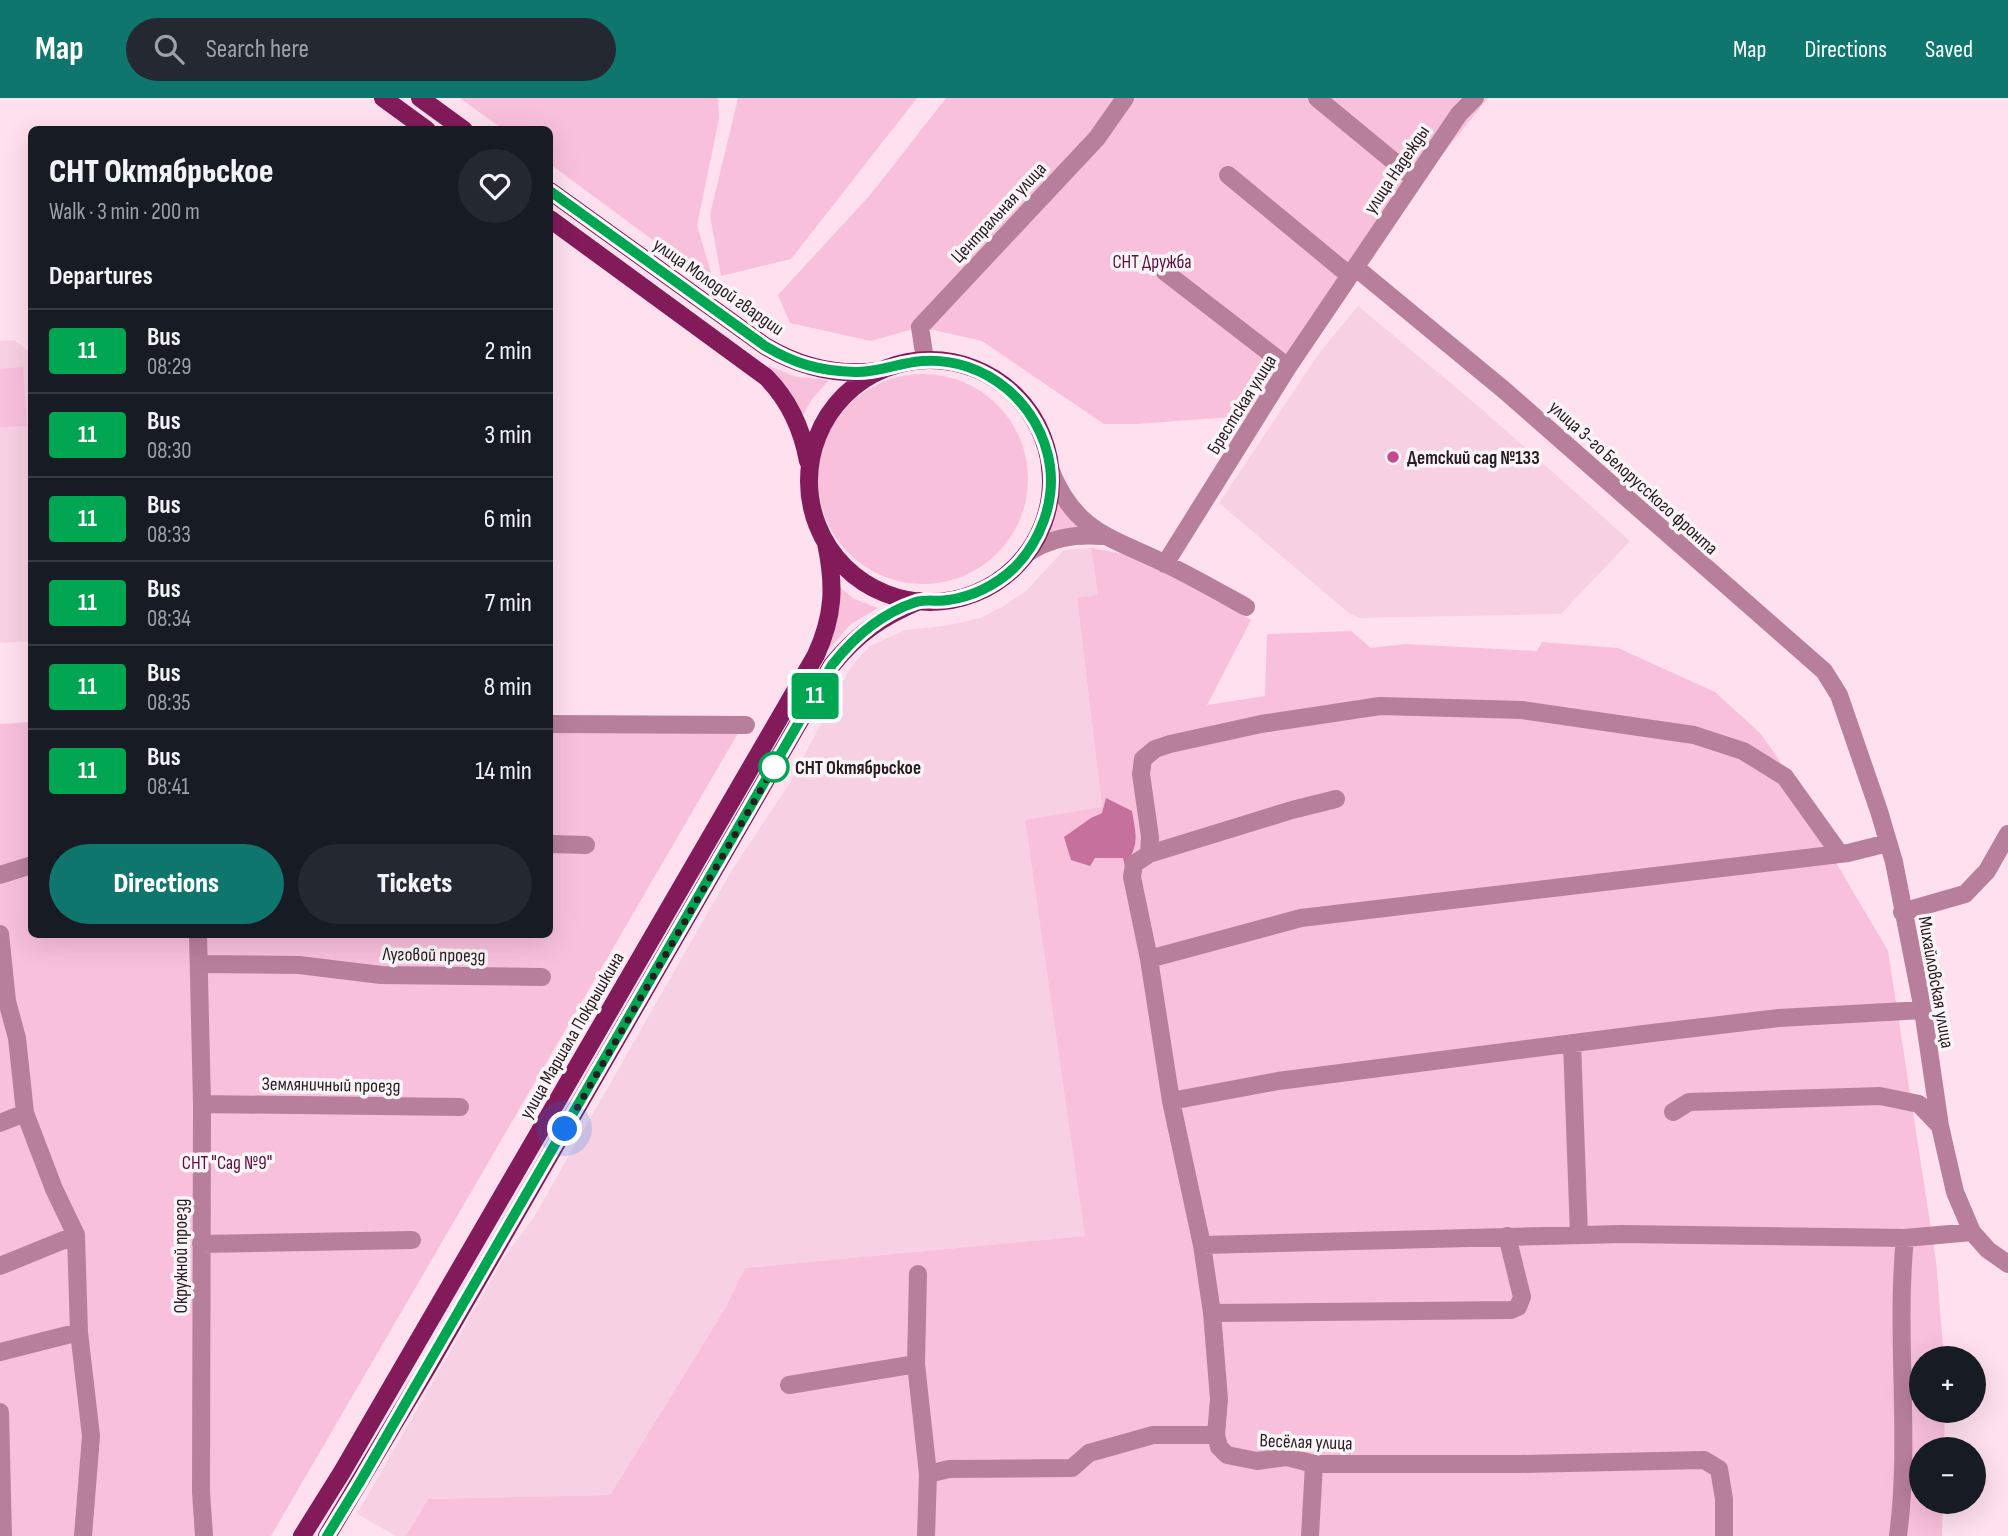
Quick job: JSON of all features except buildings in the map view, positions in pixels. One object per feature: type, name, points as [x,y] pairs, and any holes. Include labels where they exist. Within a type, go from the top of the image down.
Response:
[{"type":"main road","points":[[383,98],[422,126]]},
{"type":"main road","points":[[420,98],[458,126]]},
{"type":"main road","name":"улица Молодой гвардии","points":[[553,193],[783,357],[825,369],[856,372],[881,370]]},
{"type":"main road","points":[[553,221],[766,377],[781,394],[793,414],[805,447],[810,500],[819,529],[826,543],[845,566],[869,585],[897,597],[919,601],[949,600],[978,591],[1004,576],[1026,554],[1038,535],[1049,499],[1050,469],[1046,447],[1030,413],[1009,390],[991,377],[956,363],[926,360],[896,365],[881,370],[849,391],[830,413],[816,440],[809,470]]},
{"type":"main road","name":"улица Маршала Покрышкина","points":[[302,1536],[342,1472],[816,655],[831,613],[832,576],[826,543]]},
{"type":"main road","points":[[327,1536],[832,665],[846,647],[871,626],[919,601]]},
{"type":"street","name":"Центральная улица","points":[[926,360],[920,327],[1097,138],[1125,98]]},
{"type":"street","points":[[1317,98],[1415,179]]},
{"type":"street","name":"улица Надежды","points":[[1352,271],[1473,99]]},
{"type":"street","name":"улица 3-го Белорусского фронта","points":[[1228,175],[1504,390],[1824,671],[1839,695],[1855,741]]},
{"type":"street","name":"Брестская улица","points":[[1165,564],[1288,367],[1352,271]]},
{"type":"street","points":[[1165,272],[1288,367]]},
{"type":"street","points":[[1050,469],[1067,503],[1088,526],[1102,536],[1165,564],[1246,607]]},
{"type":"street","points":[[1026,554],[1056,539],[1084,535],[1102,536]]},
{"type":"street","points":[[1149,854],[1150,837],[1140,774],[1143,760],[1155,749],[1261,724],[1380,706],[1522,710],[1694,735],[1743,751],[1785,777],[1840,854]]},
{"type":"street","points":[[553,724],[746,725]]},
{"type":"street","name":"Михайловская улица","points":[[1855,741],[1888,843],[1923,1010],[1940,1126],[1955,1192],[1972,1232]]},
{"type":"street","points":[[928,1474],[949,1469],[1072,1468],[1089,1453],[1153,1435],[1216,1435],[1219,1399],[1212,1313],[1202,1245],[1171,1101],[1149,959],[1132,877],[1134,864],[1149,854],[1336,799]]},
{"type":"street","points":[[1902,912],[1965,894],[1987,871],[2008,834]]},
{"type":"street","points":[[1149,959],[1301,918],[1840,854],[1888,843]]},
{"type":"street","points":[[553,845],[586,845]]},
{"type":"street","points":[[0,875],[28,866]]},
{"type":"street","points":[[0,934],[3,1001],[17,1038],[25,1113],[54,1189],[76,1236],[79,1332],[91,1436],[83,1536]]},
{"type":"street","name":"Окружной проезд","points":[[198,938],[202,1104],[201,1492],[204,1536]]},
{"type":"street","name":"Луговой проезд","points":[[199,964],[299,965],[381,975],[542,977]]},
{"type":"street","points":[[1171,1101],[1278,1081],[1572,1043],[1779,1018],[1923,1010]]},
{"type":"street","points":[[1572,1043],[1579,1235]]},
{"type":"street","points":[[1673,1112],[1689,1102],[1880,1096],[1919,1104],[1940,1126]]},
{"type":"street","name":"Земляничный проезд","points":[[202,1104],[460,1107]]},
{"type":"street","points":[[0,1123],[25,1113]]},
{"type":"street","points":[[1202,1245],[1579,1235],[1905,1238],[1972,1232],[1988,1250],[2008,1264]]},
{"type":"street","points":[[0,1266],[76,1236]]},
{"type":"street","points":[[1212,1313],[1511,1310],[1518,1307],[1522,1297],[1507,1236]]},
{"type":"street","points":[[1898,1536],[1903,1464],[1900,1286],[1905,1238]]},
{"type":"street","points":[[201,1244],[412,1240]]},
{"type":"street","points":[[918,1275],[916,1364],[928,1474],[926,1536]]},
{"type":"street","points":[[0,1352],[79,1332]]},
{"type":"street","points":[[789,1385],[916,1364]]},
{"type":"street","points":[[0,1412],[3,1536]]},
{"type":"street","name":"Весёлая улица","points":[[1216,1435],[1219,1447],[1227,1455],[1257,1461],[1287,1457],[1314,1464],[1519,1464],[1704,1460],[1719,1468],[1724,1499],[1724,1536]]},
{"type":"street","points":[[1310,1536],[1314,1464]]},
{"type":"shaded area","name":"Детский сад №133","points":[[1358,306],[1484,411],[1630,541],[1561,614],[1360,618],[1350,614],[1219,503],[1320,352]]},
{"type":"shaded area","points":[[14,340],[28,351],[28,641],[0,643],[0,341]]},
{"type":"shaded area","points":[[1091,548],[1098,596],[1077,599],[1102,808],[1025,820],[1086,1236],[745,1268],[726,1307],[610,1495],[428,1499],[406,1536],[396,1536],[357,1514],[505,1256],[534,1217],[732,870],[791,781],[850,668],[870,646],[905,630],[944,626],[980,618],[1027,590],[1064,550]]},
{"type":"shaded area","points":[[1106,798],[1132,811],[1136,839],[1130,858],[1125,866],[1123,858],[1095,858],[1090,866],[1071,860],[1064,837],[1102,813]]},
{"type":"green space","points":[[460,98],[718,98],[719,119],[697,225],[711,273],[688,266],[553,166],[553,126],[498,126]]},
{"type":"green space","points":[[738,98],[917,98],[791,259],[721,276],[710,215]]},
{"type":"green space","name":"СНТ Дружба","points":[[946,98],[1488,98],[1433,166],[1257,415],[1104,424],[982,341],[920,327],[871,341],[790,323],[778,295],[871,194]]},
{"type":"green space","points":[[769,366],[797,377],[829,380],[812,399],[799,422],[766,370]]},
{"type":"green space","points":[[23,367],[27,426],[0,427],[0,369]]},
{"type":"green space","points":[[923,374],[963,382],[997,405],[1020,439],[1028,479],[1020,519],[997,553],[963,576],[923,584],[883,576],[849,553],[826,519],[818,479],[826,439],[849,405],[883,382]]},
{"type":"green space","points":[[1058,504],[1079,529],[1048,535]]},
{"type":"green space","points":[[1091,548],[1128,555],[1203,591],[1251,620],[1207,705],[1265,696],[1267,634],[1351,631],[1371,648],[1405,644],[1537,651],[1542,642],[1618,648],[1715,692],[1761,734],[1779,760],[1792,794],[1888,951],[1936,1261],[1943,1346],[1909,1346],[1909,1423],[1945,1423],[1944,1437],[1909,1437],[1909,1514],[1943,1514],[1942,1536],[406,1536],[428,1499],[610,1495],[726,1307],[745,1268],[1085,1236],[1025,820],[1102,807],[1077,598],[1098,595]]},
{"type":"green space","points":[[835,583],[854,599],[878,608],[851,624],[829,649],[824,646]]},
{"type":"green space","name":"СНТ \"Сад №9\"","points":[[28,722],[28,938],[553,938],[553,723],[741,728],[271,1536],[0,1536],[0,724]]},
{"type":"bus line","name":"11","points":[[327,1536],[832,665],[846,647],[863,632],[900,609],[919,601],[949,600],[964,596],[1004,576],[1016,566],[1034,542],[1046,514],[1049,499],[1051,484],[1048,454],[1037,426],[1020,401],[997,381],[970,367],[941,361],[911,362],[867,372],[841,371],[797,363],[765,346],[553,193]]},
{"type":"place","name":"Детский сад №133","points":[[1393,457]]},
{"type":"place","name":"СНТ Октябрьское","points":[[774,767]]},
{"type":"route","points":[[565,1129],[774,767]]}]
